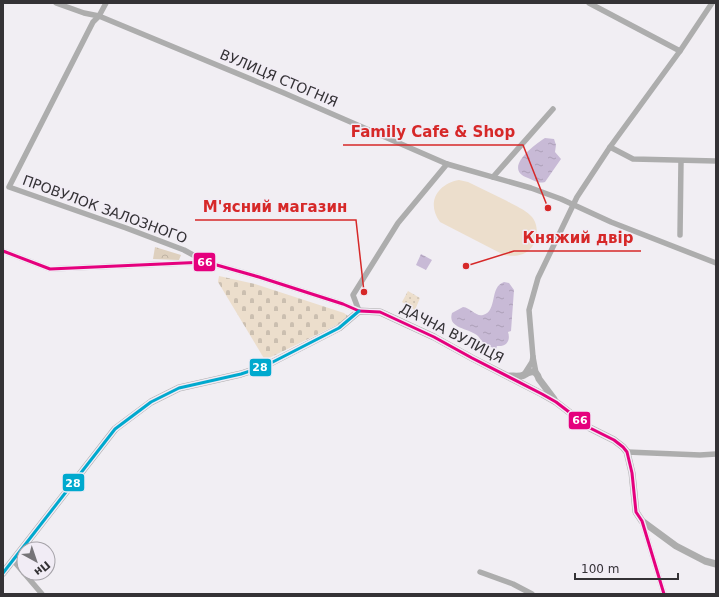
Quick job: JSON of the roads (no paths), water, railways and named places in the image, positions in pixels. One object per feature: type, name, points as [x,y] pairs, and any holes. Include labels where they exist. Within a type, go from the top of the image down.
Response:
[{"type":"street","name":"ВУЛИЦЯ СТОГНІЯ","points":[[56,3],[84,13],[98,16],[284,92],[447,164],[531,188],[561,199],[611,222],[716,262]]},
{"type":"street","name":"ПРОВУЛОК ЗАЛОЗНОГО","points":[[106,3],[93,22],[9,187],[141,233],[184,250],[206,262]]},
{"type":"street","points":[[589,3],[680,51]]},
{"type":"street","points":[[533,357],[532,362],[522,380],[526,386],[531,388],[537,385],[538,376],[533,357],[529,310],[538,278],[573,205],[610,147],[680,51],[712,3]]},
{"type":"street","points":[[493,177],[553,110]]},
{"type":"street","points":[[610,147],[632,159],[716,162]]},
{"type":"street","points":[[680,236],[681,161]]},
{"type":"street","points":[[359,311],[353,295],[398,223],[447,164]]},
{"type":"street","points":[[3,251],[50,269],[206,262],[259,276],[343,304],[359,311]]},
{"type":"street","points":[[4,569],[13,560],[115,429],[151,402],[179,388],[240,374],[265,366],[339,328],[359,311]]},
{"type":"street","name":"ДАЧНА ВУЛИЦЯ","points":[[359,311],[380,312],[434,337],[556,402]]},
{"type":"street","points":[[508,376],[533,371],[556,402],[590,428],[614,440],[627,452],[632,473],[636,512],[642,521],[664,594]]},
{"type":"street","points":[[627,452],[694,455],[716,454]]},
{"type":"street","points":[[642,521],[676,546],[705,561],[716,564]]},
{"type":"street","points":[[13,560],[16,564]]},
{"type":"street","points":[[480,572],[513,584],[532,594]]},
{"type":"street","points":[[31,581],[42,594]]},
{"type":"water","points":[[545,138],[554,139],[556,145],[555,152],[561,159],[545,182],[536,182],[521,174],[518,169],[519,163],[528,151]]},
{"type":"water","points":[[421,254],[432,260],[426,270],[416,265]]},
{"type":"water","points":[[504,282],[509,283],[514,290],[511,331],[508,332],[509,338],[507,343],[503,346],[497,346],[496,349],[485,344],[474,333],[460,328],[451,318],[452,313],[463,307],[478,315],[488,313],[496,289]]},
{"type":"place","name":"Family Cafe & Shop","points":[[548,208]]},
{"type":"place","name":"Княжий двір","points":[[466,266]]},
{"type":"place","name":"М'ясний магазин","points":[[364,292]]}]
